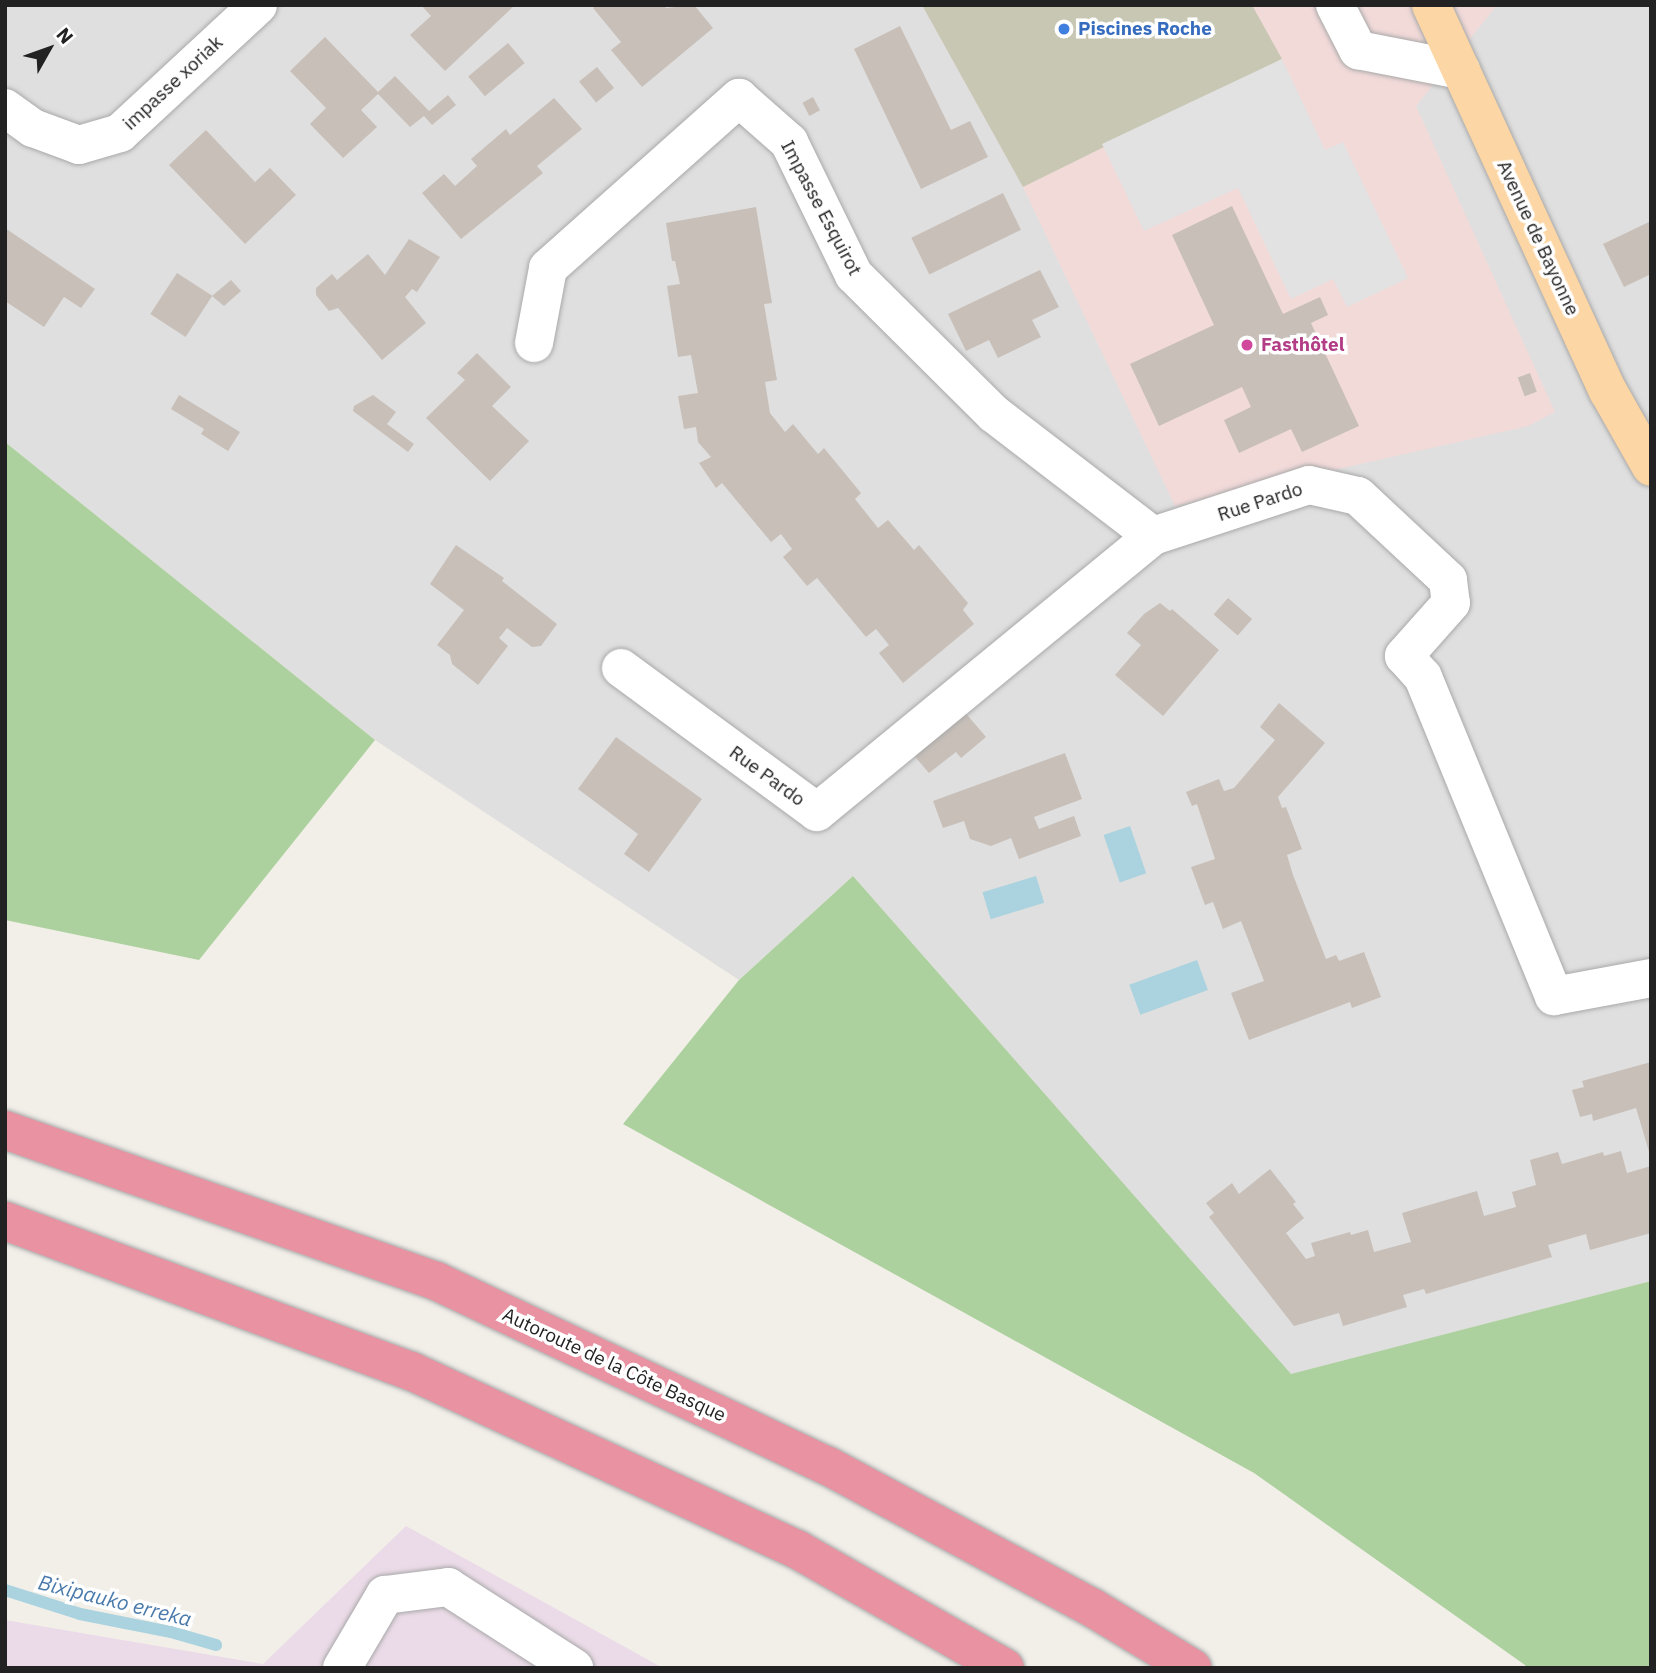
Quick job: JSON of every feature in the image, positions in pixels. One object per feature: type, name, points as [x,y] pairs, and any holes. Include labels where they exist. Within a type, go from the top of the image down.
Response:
[{"type":"highway","name":"Autoroute de la Côte Basque","points":[[5,1130],[436,1281],[828,1466],[1093,1608],[1192,1668]]},
{"type":"highway","points":[[5,1221],[411,1371],[797,1550],[1005,1668]]},
{"type":"main road","name":"Avenue de Bayonne","points":[[1431,5],[1608,391],[1651,467]]},
{"type":"street","name":"impasse xoriak","points":[[5,108],[33,128],[79,145],[120,133],[258,5]]},
{"type":"street","points":[[1335,5],[1358,50],[1461,70]]},
{"type":"street","name":"Impasse Esquirot","points":[[534,343],[548,268],[739,97],[789,142],[854,275],[994,414],[1153,537]]},
{"type":"street","name":"Rue Pardo","points":[[621,668],[817,812],[1153,537],[1309,485],[1358,496],[1448,580],[1451,603],[1404,656],[1423,677],[1554,996],[1651,978]]},
{"type":"street","points":[[342,1668],[385,1595],[448,1587],[574,1668]]},
{"type":"shaded area","points":[[5,5],[1651,5],[1651,1281],[1291,1375],[853,876],[739,980],[375,740],[5,442]]},
{"type":"shaded area","points":[[922,5],[1497,5],[1416,106],[1555,412],[1528,426],[1175,506],[1023,187]]},
{"type":"shaded area","points":[[922,5],[1252,5],[1282,59],[1023,187]]},
{"type":"shaded area","points":[[1282,59],[1325,150],[1343,142],[1408,278],[1347,307],[1333,279],[1291,299],[1238,188],[1144,231],[1102,144]]},
{"type":"shaded area","points":[[406,1526],[663,1668],[5,1668],[5,1620],[263,1664]]},
{"type":"green space","points":[[5,442],[375,740],[199,960],[5,920]]},
{"type":"green space","points":[[853,876],[1291,1374],[1651,1281],[1651,1668],[1529,1668],[1254,1473],[623,1124],[739,980]]},
{"type":"water","points":[[1130,826],[1146,873],[1120,882],[1104,835]]},
{"type":"water","points":[[1036,876],[1044,903],[991,919],[982,892]]},
{"type":"water","points":[[1197,960],[1208,990],[1140,1015],[1129,985]]},
{"type":"building","points":[[421,5],[515,5],[445,71],[410,35],[431,16]]},
{"type":"building","points":[[596,5],[664,5],[666,8],[694,5],[713,28],[642,87],[611,50],[621,42],[593,8]]},
{"type":"building","points":[[900,26],[951,130],[970,121],[988,157],[921,189],[854,49]]},
{"type":"building","points":[[325,37],[378,92],[395,76],[429,111],[448,95],[456,105],[432,125],[424,116],[410,127],[378,94],[361,110],[377,127],[343,158],[310,124],[326,108],[290,71]]},
{"type":"building","points":[[508,43],[525,63],[485,96],[468,76]]},
{"type":"building","points":[[597,67],[614,88],[596,102],[579,81]]},
{"type":"building","points":[[813,97],[820,110],[809,116],[802,103]]},
{"type":"building","points":[[554,98],[582,129],[537,166],[543,173],[461,239],[422,193],[444,174],[455,186],[477,166],[471,159],[506,129],[510,135]]},
{"type":"building","points":[[206,130],[255,182],[270,168],[296,195],[245,244],[169,165]]},
{"type":"building","points":[[1003,193],[1021,230],[929,275],[911,238]]},
{"type":"building","name":"Fasthôtel","points":[[1232,206],[1283,314],[1320,297],[1328,315],[1311,323],[1359,426],[1302,452],[1291,429],[1239,453],[1224,420],[1251,407],[1242,387],[1159,426],[1130,364],[1214,325],[1172,235]]},
{"type":"building","points":[[756,207],[772,303],[764,304],[777,380],[765,382],[770,413],[785,432],[793,424],[818,454],[824,448],[861,493],[855,499],[878,528],[888,520],[914,550],[919,545],[968,603],[963,610],[974,624],[903,683],[879,653],[889,645],[876,629],[866,637],[817,578],[807,586],[783,557],[792,549],[781,534],[771,542],[722,483],[716,488],[699,463],[711,457],[698,442],[696,427],[684,429],[678,396],[698,393],[691,355],[678,357],[667,286],[680,284],[675,261],[672,261],[666,223]]},
{"type":"building","points":[[1651,221],[1651,274],[1624,287],[1603,244]]},
{"type":"building","points":[[5,228],[95,289],[81,308],[64,297],[44,327],[5,301]]},
{"type":"building","points":[[409,239],[440,257],[417,292],[412,289],[405,297],[426,323],[382,360],[338,308],[329,311],[316,295],[316,288],[332,274],[337,280],[368,254],[385,275]]},
{"type":"building","points":[[1040,270],[1059,307],[1032,320],[1041,337],[998,358],[989,340],[966,351],[948,314]]},
{"type":"building","points":[[177,273],[212,296],[186,337],[150,314]]},
{"type":"building","points":[[231,280],[241,291],[224,306],[212,296]]},
{"type":"building","points":[[477,353],[511,387],[492,406],[529,441],[490,481],[426,418],[465,380],[457,373]]},
{"type":"building","points":[[1530,373],[1537,392],[1525,396],[1518,377]]},
{"type":"building","points":[[179,395],[240,432],[228,451],[201,434],[204,429],[171,409]]},
{"type":"building","points":[[373,395],[396,412],[387,424],[414,444],[408,452],[353,411],[354,406]]},
{"type":"building","points":[[456,545],[504,578],[502,581],[557,624],[541,646],[532,647],[507,628],[499,638],[508,646],[478,685],[452,664],[450,655],[437,645],[464,610],[430,584]]},
{"type":"building","points":[[1228,598],[1252,619],[1238,636],[1214,615]]},
{"type":"building","points":[[1160,603],[1170,611],[1172,609],[1219,650],[1163,716],[1115,675],[1141,645],[1127,633],[1144,614]]},
{"type":"building","points":[[1279,703],[1325,743],[1278,797],[1282,808],[1286,807],[1302,849],[1287,855],[1293,875],[1326,959],[1336,955],[1339,961],[1364,952],[1381,997],[1352,1008],[1350,1002],[1249,1040],[1231,993],[1264,981],[1241,921],[1223,929],[1213,902],[1205,905],[1191,867],[1215,859],[1197,804],[1192,806],[1186,792],[1219,779],[1224,791],[1234,788],[1275,740],[1260,727]]},
{"type":"building","points":[[963,710],[986,737],[961,758],[956,752],[929,773],[911,752]]},
{"type":"building","points":[[616,737],[702,799],[649,872],[624,854],[638,834],[578,789]]},
{"type":"building","points":[[1065,753],[1082,799],[1034,817],[1039,829],[1074,816],[1081,836],[1019,859],[1011,838],[991,846],[970,839],[964,821],[943,828],[933,801]]},
{"type":"building","points":[[1651,1062],[1650,1155],[1636,1108],[1593,1121],[1592,1114],[1580,1117],[1572,1090],[1584,1087],[1582,1081]]},
{"type":"building","points":[[1621,1151],[1627,1173],[1651,1166],[1651,1233],[1590,1250],[1586,1234],[1548,1245],[1552,1257],[1426,1294],[1424,1289],[1403,1295],[1407,1307],[1343,1326],[1339,1313],[1294,1326],[1209,1217],[1214,1213],[1206,1203],[1232,1183],[1239,1194],[1270,1169],[1296,1202],[1293,1204],[1304,1218],[1286,1233],[1306,1259],[1315,1256],[1311,1243],[1368,1230],[1374,1252],[1411,1242],[1402,1213],[1477,1191],[1484,1216],[1516,1207],[1512,1192],[1536,1185],[1530,1160],[1558,1152],[1562,1164],[1603,1152],[1604,1156]]},
{"type":"waterway","name":"Bixipauko erreka","points":[[5,1590],[80,1614],[171,1632],[216,1645]]},
{"type":"place","name":"Piscines Roche","points":[[1064,29]]},
{"type":"place","name":"Fasthôtel","points":[[1247,345]]}]
